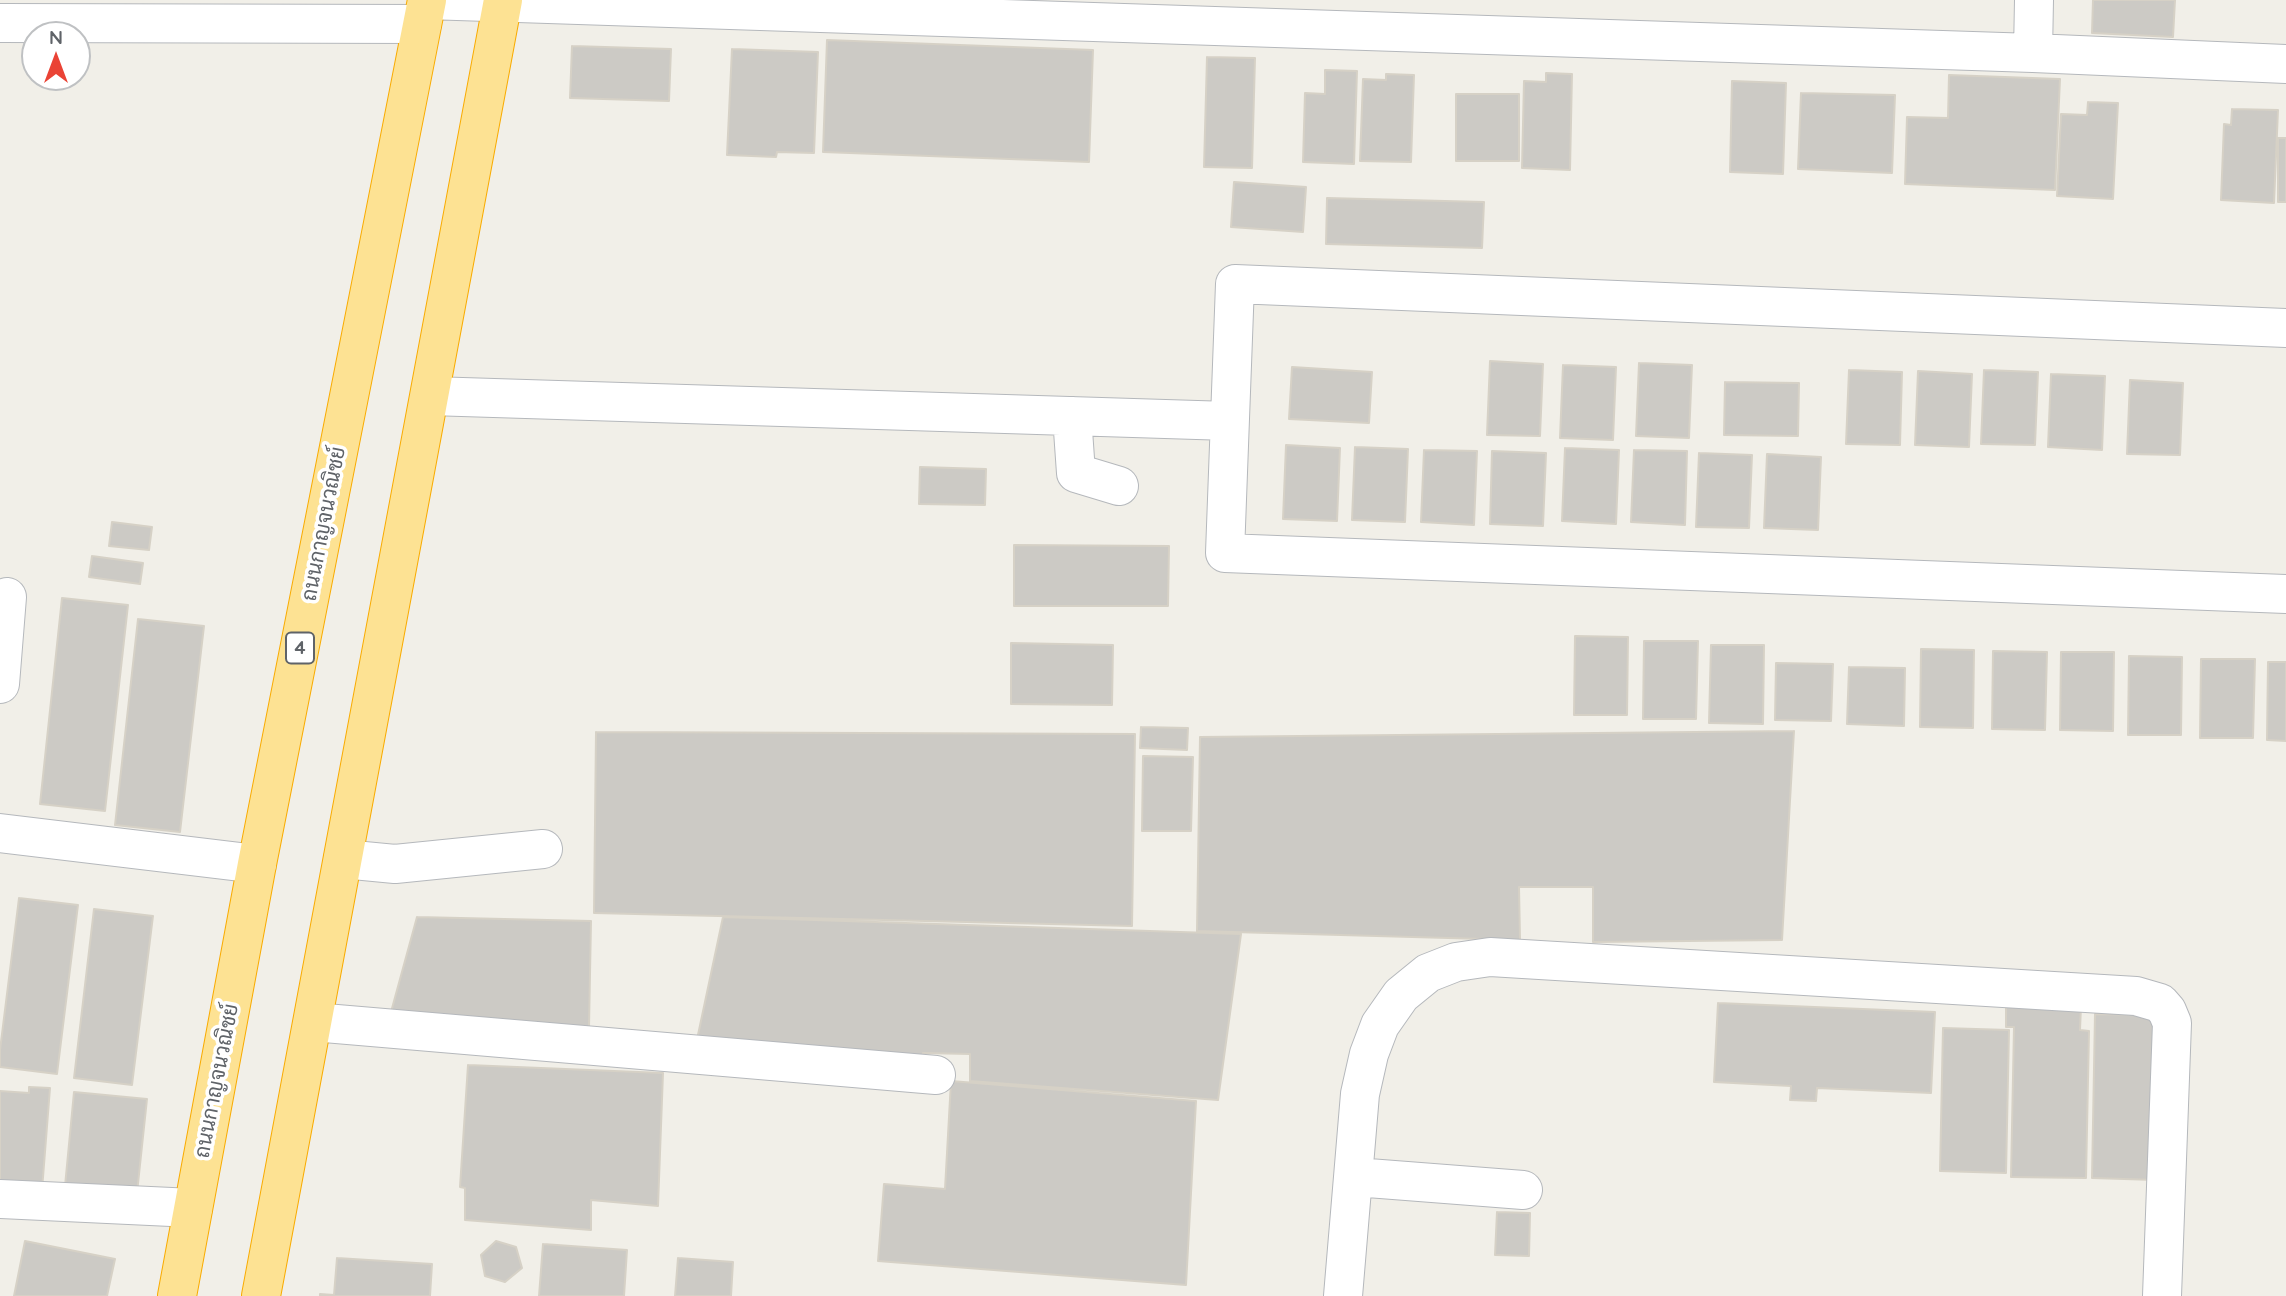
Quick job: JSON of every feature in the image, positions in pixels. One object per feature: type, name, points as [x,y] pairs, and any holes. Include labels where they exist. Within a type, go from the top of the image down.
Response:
[{"type":"highway","points":[[261,1296],[502,1]]},
{"type":"highway","name":"ถนนกาญจนวณิชย์","points":[[177,1296],[257,864],[426,8]]},
{"type":"street","points":[[2033,53],[2034,0]]},
{"type":"street","points":[[0,23],[426,8],[502,1],[1267,14],[2286,64]]},
{"type":"street","points":[[2286,328],[1235,284],[1225,553],[2286,594]]},
{"type":"street","points":[[430,396],[1229,421]]},
{"type":"street","points":[[1072,416],[1076,473],[1119,486]]},
{"type":"street","points":[[0,684],[7,597]]},
{"type":"street","points":[[0,834],[257,864]]},
{"type":"street","points":[[343,859],[395,863],[542,849]]},
{"type":"street","points":[[1343,1296],[1360,1094],[1369,1054],[1380,1025],[1401,995],[1429,973],[1456,962],[1490,957],[2136,996],[2160,1003],[2172,1023],[2162,1296]]},
{"type":"street","points":[[313,1023],[936,1075]]},
{"type":"street","points":[[1355,1177],[1523,1190]]},
{"type":"street","points":[[0,1199],[193,1208]]},
{"type":"building","points":[[2093,0],[2175,0],[2173,37],[2092,33]]},
{"type":"building","points":[[827,40],[1093,50],[1089,162],[823,152]]},
{"type":"building","points":[[572,46],[671,49],[669,101],[570,98]]},
{"type":"building","points":[[732,49],[818,52],[814,153],[777,152],[776,157],[727,155]]},
{"type":"building","points":[[1207,57],[1255,58],[1252,168],[1204,167]]},
{"type":"building","points":[[1325,70],[1357,71],[1354,164],[1303,162],[1305,93],[1325,94]]},
{"type":"building","points":[[1546,73],[1572,74],[1570,170],[1522,168],[1524,81],[1546,82]]},
{"type":"building","points":[[1386,74],[1414,75],[1411,162],[1360,161],[1363,79],[1386,80]]},
{"type":"building","points":[[1949,75],[2060,79],[2055,190],[1905,184],[1907,117],[1948,118]]},
{"type":"building","points":[[1732,81],[1786,83],[1783,174],[1730,172]]},
{"type":"building","points":[[1801,93],[1895,95],[1892,173],[1798,169]]},
{"type":"building","points":[[1456,94],[1519,94],[1519,161],[1456,161]]},
{"type":"building","points":[[2088,102],[2118,103],[2113,199],[2057,196],[2061,114],[2087,115]]},
{"type":"building","points":[[2232,109],[2278,110],[2274,203],[2221,200],[2224,124],[2231,125]]},
{"type":"building","points":[[2278,138],[2286,138],[2286,202],[2278,202]]},
{"type":"building","points":[[1234,182],[1306,187],[1303,232],[1231,227]]},
{"type":"building","points":[[1327,198],[1484,202],[1482,248],[1326,244]]},
{"type":"building","points":[[1490,361],[1543,364],[1540,436],[1487,435]]},
{"type":"building","points":[[1639,363],[1692,365],[1689,438],[1636,436]]},
{"type":"building","points":[[1563,365],[1616,367],[1613,440],[1560,438]]},
{"type":"building","points":[[1292,367],[1372,372],[1369,423],[1289,419]]},
{"type":"building","points":[[1849,370],[1902,372],[1900,445],[1846,444]]},
{"type":"building","points":[[1984,370],[2038,372],[2035,445],[1981,444]]},
{"type":"building","points":[[1918,371],[1972,374],[1969,447],[1915,445]]},
{"type":"building","points":[[2051,374],[2105,376],[2102,450],[2048,447]]},
{"type":"building","points":[[2130,380],[2183,383],[2180,455],[2127,454]]},
{"type":"building","points":[[1725,382],[1799,383],[1798,436],[1724,435]]},
{"type":"building","points":[[1286,445],[1340,448],[1337,521],[1283,519]]},
{"type":"building","points":[[1355,447],[1408,449],[1405,522],[1352,520]]},
{"type":"building","points":[[1565,448],[1619,450],[1616,524],[1562,521]]},
{"type":"building","points":[[1424,450],[1477,451],[1474,525],[1421,522]]},
{"type":"building","points":[[1634,450],[1687,451],[1685,525],[1631,522]]},
{"type":"building","points":[[1492,451],[1546,453],[1543,526],[1490,524]]},
{"type":"building","points":[[1699,453],[1752,455],[1749,528],[1696,527]]},
{"type":"building","points":[[1767,454],[1821,457],[1818,530],[1764,528]]},
{"type":"building","points":[[920,467],[986,469],[985,505],[919,504]]},
{"type":"building","points":[[112,522],[152,527],[149,550],[109,546]]},
{"type":"building","points":[[1014,545],[1169,546],[1168,606],[1014,606]]},
{"type":"building","points":[[92,556],[143,563],[140,584],[89,577]]},
{"type":"building","points":[[62,598],[128,605],[105,811],[40,804]]},
{"type":"building","points":[[138,619],[204,626],[180,832],[115,825]]},
{"type":"building","points":[[1575,636],[1628,637],[1627,715],[1574,715]]},
{"type":"building","points":[[1644,641],[1698,641],[1696,719],[1643,719]]},
{"type":"building","points":[[1011,643],[1113,645],[1112,705],[1011,704]]},
{"type":"building","points":[[1711,645],[1764,645],[1763,724],[1709,723]]},
{"type":"building","points":[[1921,649],[1974,650],[1973,728],[1920,727]]},
{"type":"building","points":[[1993,651],[2047,652],[2045,730],[1992,729]]},
{"type":"building","points":[[2061,652],[2114,652],[2113,731],[2060,730]]},
{"type":"building","points":[[2129,656],[2182,657],[2181,735],[2128,735]]},
{"type":"building","points":[[2201,659],[2255,659],[2253,738],[2200,738]]},
{"type":"building","points":[[2268,662],[2286,662],[2286,741],[2267,740]]},
{"type":"building","points":[[1776,663],[1833,664],[1831,721],[1775,720]]},
{"type":"building","points":[[1849,667],[1905,668],[1904,726],[1847,724]]},
{"type":"building","points":[[1141,727],[1188,728],[1187,750],[1140,748]]},
{"type":"building","points":[[1794,731],[1782,940],[1593,942],[1593,887],[1519,887],[1520,940],[1197,931],[1200,737]]},
{"type":"building","points":[[596,732],[1135,734],[1132,926],[594,913]]},
{"type":"building","points":[[1143,756],[1193,757],[1191,831],[1142,831]]},
{"type":"building","points":[[19,898],[78,905],[57,1074],[0,1067]]},
{"type":"building","points":[[94,909],[153,916],[132,1085],[74,1078]]},
{"type":"building","points":[[417,917],[591,921],[589,1027],[388,1023]]},
{"type":"building","points":[[723,917],[1241,934],[1218,1100],[970,1081],[970,1054],[923,1053],[922,1066],[695,1049]]},
{"type":"building","points":[[1718,1003],[1935,1012],[1931,1093],[1817,1088],[1816,1101],[1790,1100],[1791,1086],[1714,1082]]},
{"type":"building","points":[[2006,1005],[2081,1006],[2080,1030],[2089,1031],[2086,1178],[2011,1177],[2014,1027],[2006,1027]]},
{"type":"building","points":[[2095,1014],[2159,1015],[2156,1180],[2092,1178]]},
{"type":"building","points":[[1943,1028],[2009,1030],[2006,1173],[1940,1171]]},
{"type":"building","points":[[468,1065],[663,1073],[658,1206],[591,1200],[591,1230],[465,1220],[465,1188],[460,1187]]},
{"type":"building","points":[[951,1081],[1196,1101],[1186,1285],[878,1261],[884,1184],[945,1189]]},
{"type":"building","points":[[29,1087],[50,1088],[42,1190],[0,1187],[0,1091],[29,1093]]},
{"type":"building","points":[[74,1092],[147,1099],[137,1193],[65,1186]]},
{"type":"building","points":[[1497,1212],[1530,1213],[1529,1256],[1495,1255]]},
{"type":"building","points":[[25,1241],[115,1259],[107,1296],[14,1296]]},
{"type":"building","points":[[496,1241],[516,1247],[522,1268],[505,1282],[485,1276],[481,1255]]},
{"type":"building","points":[[543,1244],[627,1250],[624,1296],[539,1296]]},
{"type":"building","points":[[337,1258],[432,1264],[430,1296],[320,1296],[334,1295]]},
{"type":"building","points":[[678,1258],[733,1262],[731,1296],[675,1296]]}]
